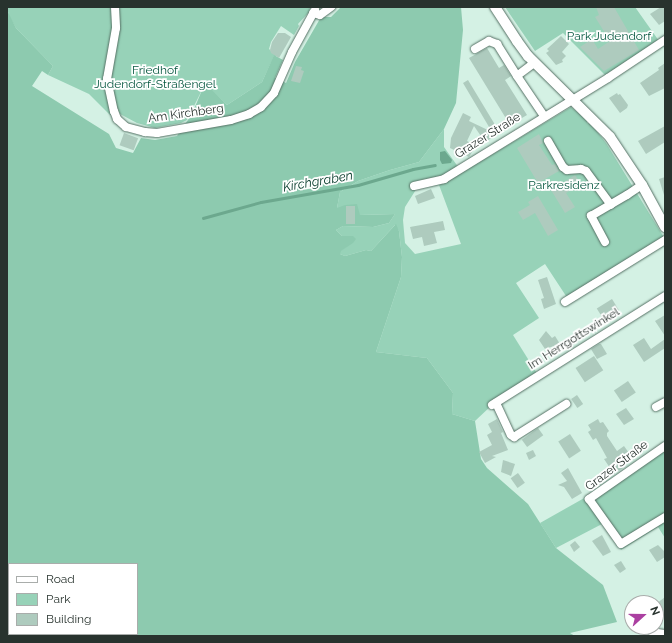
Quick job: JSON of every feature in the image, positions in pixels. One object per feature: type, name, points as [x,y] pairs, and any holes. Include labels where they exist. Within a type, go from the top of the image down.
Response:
[{"type":"main road","points":[[496,7],[516,41],[534,63],[610,137],[642,185],[665,227]]},
{"type":"street","name":"Am Kirchberg","points":[[115,7],[116,28],[107,74],[109,94],[117,119],[133,130],[151,132],[231,120],[249,114],[261,107],[274,93],[292,52],[314,11],[320,15],[332,7]]},
{"type":"street","name":"Grazer Straße","points":[[414,186],[444,179],[544,116],[573,100],[665,40]]},
{"type":"street","points":[[475,49],[489,41],[497,44],[544,116]]},
{"type":"street","points":[[517,76],[534,63]]},
{"type":"street","points":[[548,141],[563,167],[567,170],[581,169],[586,171],[611,205]]},
{"type":"street","points":[[606,242],[591,216],[642,185]]},
{"type":"street","points":[[565,302],[665,240]]},
{"type":"street","name":"Im Herrgottswinkel","points":[[566,404],[514,437],[511,435],[494,404],[665,296]]},
{"type":"street","points":[[656,407],[665,402]]},
{"type":"street","name":"Grazer Straße","points":[[665,446],[589,499],[621,544],[665,517]]},
{"type":"green space","name":"Friedhof Judendorf-Straßengel","points":[[7,7],[314,7],[313,9],[310,8],[309,12],[298,24],[299,26],[294,35],[281,26],[271,42],[269,49],[277,56],[274,56],[262,82],[227,105],[205,84],[187,120],[181,123],[155,128],[137,123],[120,114],[110,97],[117,119],[109,114],[89,94],[48,75],[53,66],[16,28],[9,16]]},
{"type":"green space","name":"Park Judendorf","points":[[505,7],[635,7],[659,41],[605,75],[563,33],[535,51]]},
{"type":"green space","points":[[571,107],[587,120],[587,123],[591,124],[606,143],[665,239],[568,299],[545,264],[516,283],[539,318],[513,335],[538,375],[492,405],[475,421],[452,414],[453,393],[427,358],[376,352],[401,277],[402,257],[399,231],[395,225],[371,251],[366,250],[345,256],[340,254],[340,251],[346,247],[353,236],[342,236],[336,230],[343,226],[373,227],[389,223],[395,214],[360,215],[337,208],[340,192],[358,181],[419,162],[444,129],[444,147],[461,171],[476,161],[478,163]],"holes":[[[439,185],[461,244],[415,254],[405,243],[403,220],[405,207],[417,188]]]},
{"type":"green space","points":[[665,448],[665,538],[658,527],[621,550],[602,524],[556,548],[540,523],[618,479]]},
{"type":"shaded area","points":[[341,7],[461,7],[463,30],[456,103],[444,129],[419,162],[358,181],[340,192],[337,208],[345,205],[357,204],[360,215],[395,214],[389,223],[373,227],[343,226],[336,230],[342,236],[353,236],[356,239],[353,243],[341,251],[340,254],[345,256],[366,250],[371,251],[396,224],[399,231],[402,257],[401,277],[376,352],[427,358],[453,393],[452,414],[475,421],[481,459],[487,468],[528,504],[556,548],[603,585],[617,622],[570,633],[575,636],[7,636],[7,10],[16,28],[53,66],[48,75],[42,71],[32,86],[109,134],[116,148],[133,153],[141,138],[155,140],[177,136],[192,114],[205,83],[227,105],[262,82],[274,55],[283,60],[275,78],[286,83],[295,62],[321,17],[331,17]]},
{"type":"shaded area","points":[[445,151],[452,160],[451,163],[442,164],[440,160],[440,152]]},
{"type":"building","points":[[596,7],[614,7],[639,50],[604,71],[580,47],[592,39],[598,49],[610,41],[595,17],[599,15]]},
{"type":"building","points":[[661,7],[665,7],[665,21],[659,25],[650,14]]},
{"type":"building","points":[[278,33],[285,33],[291,37],[279,58],[271,53],[270,50],[272,42]]},
{"type":"building","points":[[561,36],[569,44],[562,52],[566,56],[562,60],[563,62],[556,65],[546,53],[549,51],[547,49]]},
{"type":"building","points":[[487,48],[499,68],[504,65],[511,76],[505,80],[527,115],[510,125],[469,58]]},
{"type":"building","points":[[665,63],[665,88],[649,96],[640,83],[659,70],[658,68]]},
{"type":"building","points":[[296,66],[302,67],[301,70],[304,71],[300,83],[291,81]]},
{"type":"building","points":[[468,80],[500,133],[485,142],[474,126],[467,141],[476,146],[469,157],[450,148],[451,138],[463,113],[471,117],[469,121],[492,132],[463,83]]},
{"type":"building","points":[[617,93],[618,95],[620,94],[628,105],[627,108],[620,113],[609,98]]},
{"type":"building","points":[[665,126],[665,142],[646,154],[638,141]]},
{"type":"building","points":[[124,133],[138,138],[134,150],[120,145]]},
{"type":"building","name":"Parkresidenz","points":[[539,134],[543,143],[539,145],[552,165],[555,164],[559,171],[538,183],[517,148]]},
{"type":"building","points":[[575,175],[581,184],[566,193],[575,207],[565,213],[551,190]]},
{"type":"building","points":[[665,177],[665,195],[664,195],[659,179]]},
{"type":"building","points":[[431,189],[435,198],[418,204],[415,196]]},
{"type":"building","points":[[538,196],[558,230],[548,236],[535,213],[523,220],[518,212],[530,205],[528,202]]},
{"type":"building","points":[[346,206],[355,206],[355,224],[346,224]]},
{"type":"building","points":[[443,221],[445,230],[434,232],[437,243],[424,246],[422,237],[413,239],[410,227]]},
{"type":"building","points":[[547,277],[556,304],[544,309],[541,299],[544,298],[538,280]]},
{"type":"building","points":[[612,299],[619,310],[604,320],[597,309]]},
{"type":"building","points":[[665,315],[665,336],[655,321]]},
{"type":"building","points":[[546,331],[552,338],[555,336],[560,344],[545,349],[539,340]]},
{"type":"building","points":[[644,338],[651,349],[665,339],[665,348],[644,362],[633,345]]},
{"type":"building","points":[[601,344],[607,354],[597,359],[591,349]]},
{"type":"building","points":[[594,356],[603,370],[585,382],[576,368]]},
{"type":"building","points":[[628,381],[636,393],[622,402],[614,391]]},
{"type":"building","points":[[577,395],[583,404],[577,408],[571,399]]},
{"type":"building","points":[[626,408],[634,419],[624,425],[616,414]]},
{"type":"building","points":[[497,419],[503,432],[501,433],[508,450],[492,456],[496,457],[485,463],[479,452],[492,445],[487,435],[492,432],[488,424]]},
{"type":"building","points":[[598,419],[600,423],[603,422],[609,431],[607,436],[617,451],[624,446],[629,453],[618,460],[623,468],[614,474],[604,459],[607,458],[596,438],[593,440],[588,432],[591,430],[588,425]]},
{"type":"building","points":[[538,428],[543,435],[527,447],[522,440]]},
{"type":"building","points":[[570,434],[581,451],[569,458],[558,442]]},
{"type":"building","points":[[533,450],[536,456],[529,460],[526,453]]},
{"type":"building","points":[[503,460],[515,464],[511,476],[501,472]]},
{"type":"building","points":[[568,468],[582,493],[572,499],[564,487],[558,485],[567,481],[561,473]]},
{"type":"building","points":[[518,473],[525,483],[518,488],[511,478]]},
{"type":"building","points":[[602,535],[611,552],[603,556],[592,541]]},
{"type":"building","points":[[575,541],[580,547],[574,552],[570,545]]},
{"type":"building","points":[[658,545],[665,552],[665,557],[657,562],[649,550]]},
{"type":"building","points":[[621,561],[626,569],[620,573],[614,565]]},
{"type":"building","points":[[665,597],[665,615],[664,614]]},
{"type":"waterway","name":"Kirchgraben","points":[[203,218],[261,202],[358,185],[413,169],[435,165]]}]
